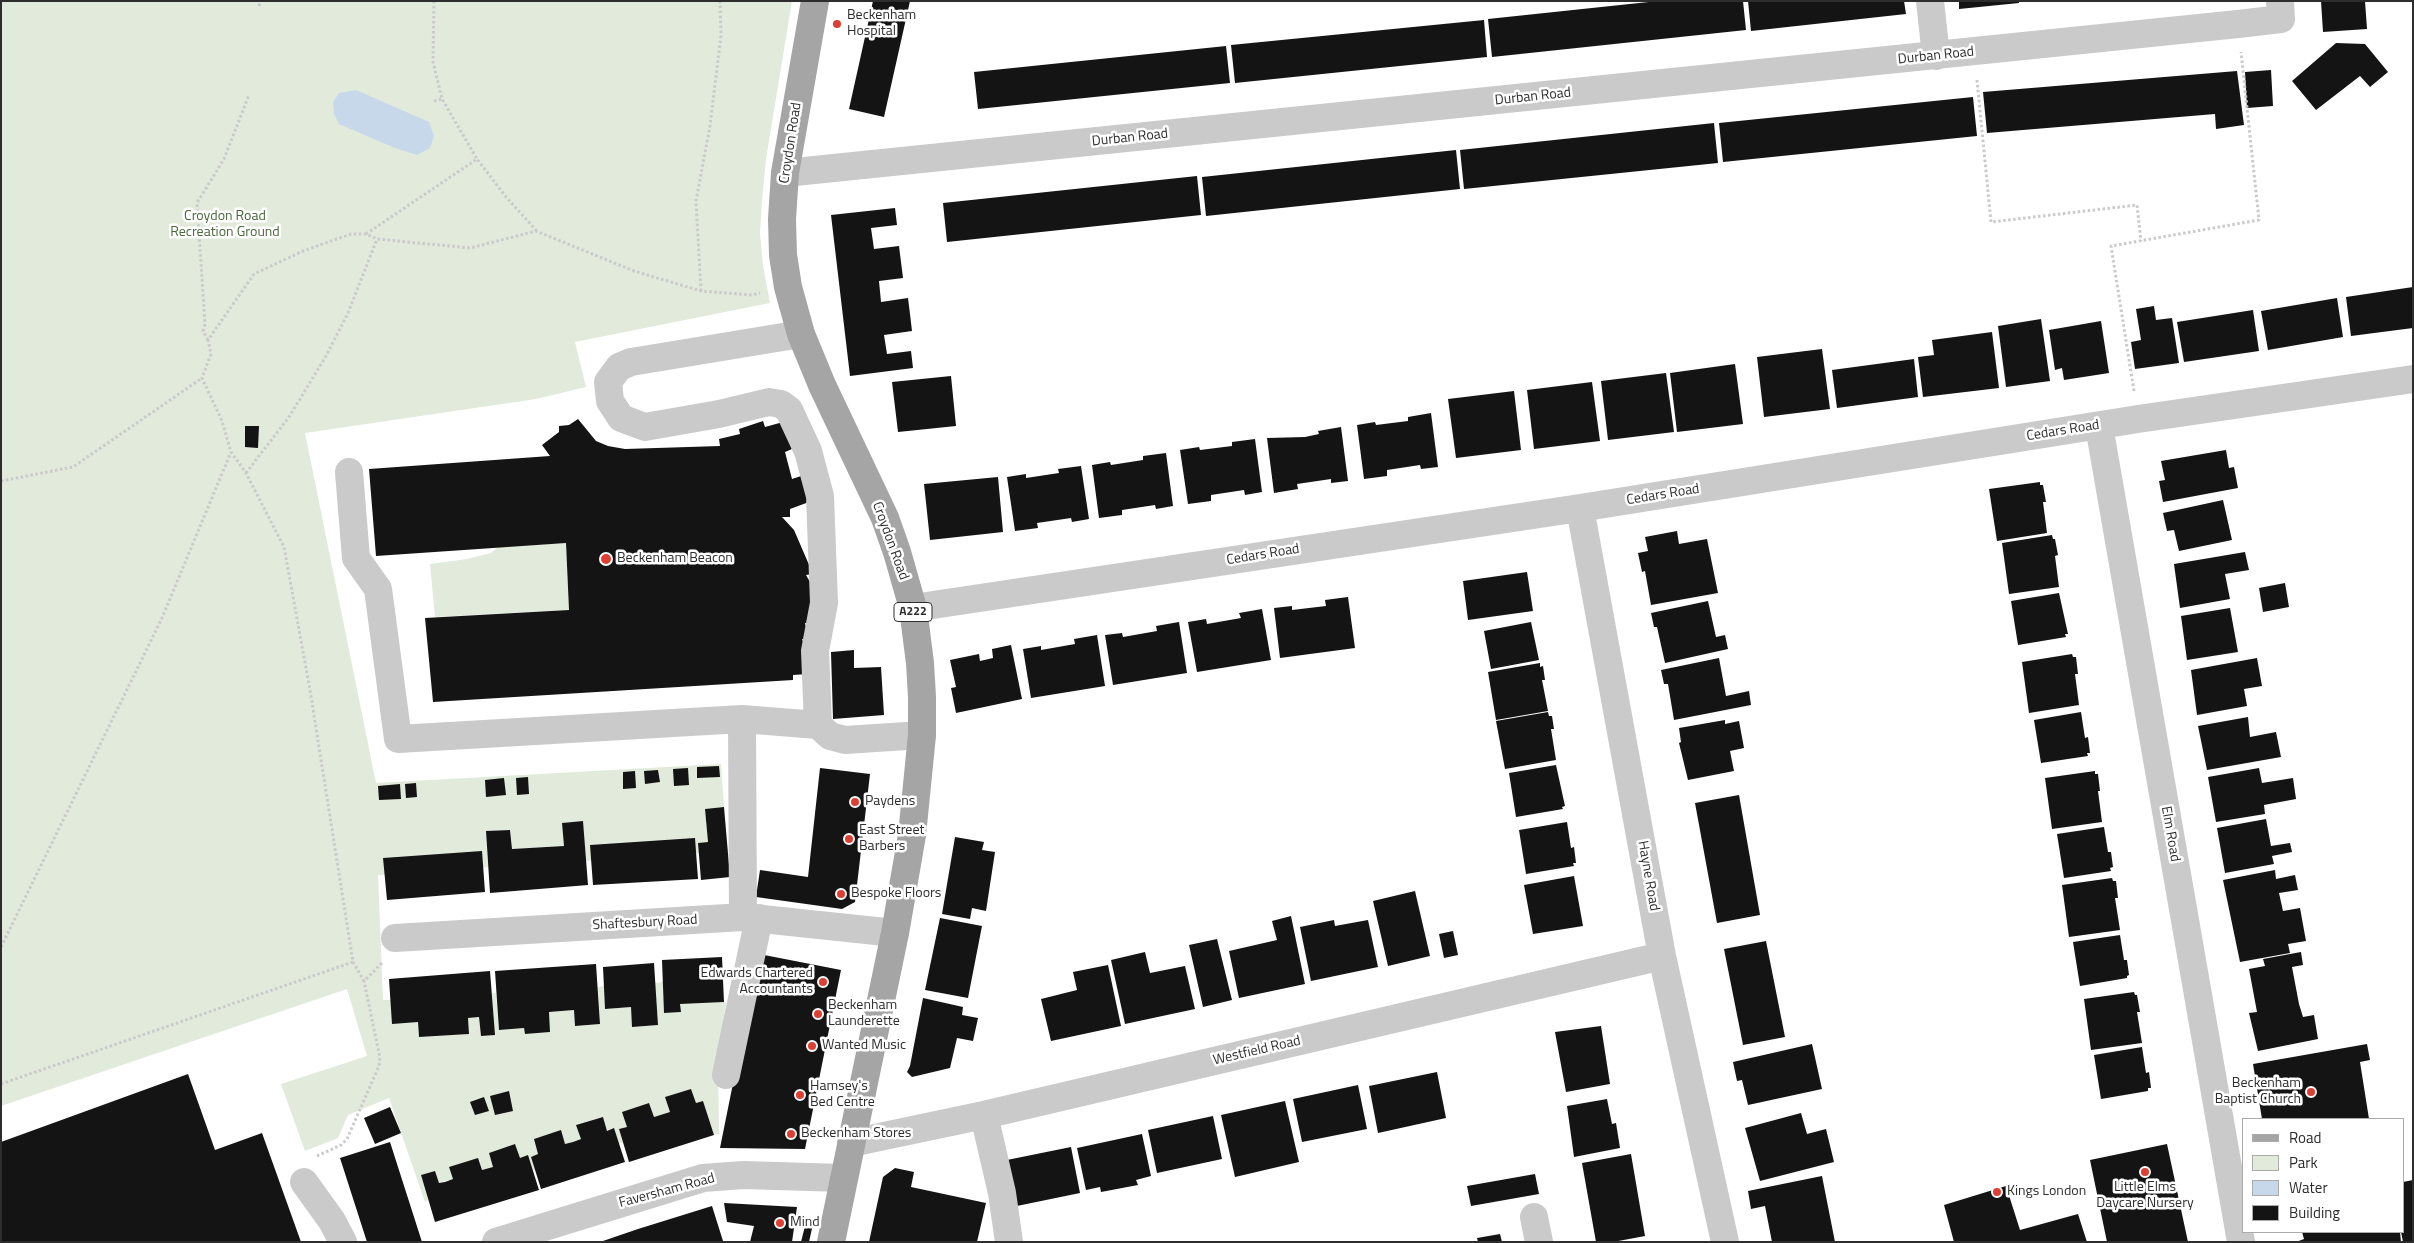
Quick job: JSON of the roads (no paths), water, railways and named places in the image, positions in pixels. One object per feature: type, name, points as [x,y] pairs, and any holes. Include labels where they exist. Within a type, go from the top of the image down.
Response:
[{"type":"main road","name":"Croydon Road","points":[[815,1],[785,173],[782,219],[783,255],[788,287],[801,334],[822,385],[884,518],[913,608],[920,663],[922,735],[912,835],[895,933],[831,1242]]},
{"type":"street","points":[[1930,1],[1936,56]]},
{"type":"street","name":"Durban Road","points":[[785,173],[2238,24],[2281,10]]},
{"type":"street","points":[[801,334],[631,362],[618,367],[608,382],[610,401],[621,418],[645,427],[720,414],[769,402],[782,404],[789,410],[808,452],[820,496],[824,603],[815,651],[818,725]]},
{"type":"street","name":"Cedars Road","points":[[913,608],[1580,508],[2138,419],[2413,379]]},
{"type":"street","name":"Elm Road","points":[[2099,426],[2241,1242]]},
{"type":"street","points":[[349,472],[356,558],[378,589],[398,739],[742,719],[818,725],[830,736],[846,740],[922,735]]},
{"type":"street","name":"Hayne Road","points":[[1580,508],[1662,956],[1725,1242]]},
{"type":"street","points":[[726,1075],[751,918],[742,719]]},
{"type":"street","name":"Shaftesbury Road","points":[[395,938],[751,918],[895,933]]},
{"type":"street","name":"Westfield Road","points":[[851,1143],[984,1115],[1662,956]]},
{"type":"street","points":[[984,1115],[1002,1193],[1009,1242]]},
{"type":"street","name":"Faversham Road","points":[[496,1242],[703,1178],[743,1175],[844,1178]]},
{"type":"street","points":[[304,1182],[328,1216],[343,1242]]},
{"type":"water","points":[[356,90],[429,122],[434,136],[430,148],[417,155],[395,148],[339,124],[334,114],[333,102],[339,93]]},
{"type":"place","name":"Beckenham Hospital","points":[[837,24]]},
{"type":"place","name":"Beckenham Beacon","points":[[606,559]]},
{"type":"place","name":"Paydens","points":[[855,802]]},
{"type":"place","name":"East Street Barbers","points":[[849,839]]},
{"type":"place","name":"Bespoke Floors","points":[[841,894]]},
{"type":"place","name":"Edwards Chartered Accountants","points":[[823,982]]},
{"type":"place","name":"Beckenham Launderette","points":[[818,1014]]},
{"type":"place","name":"Wanted Music","points":[[812,1046]]},
{"type":"place","name":"Beckenham Baptist Church","points":[[2311,1092]]},
{"type":"place","name":"Hamsey's Bed Centre","points":[[800,1095]]},
{"type":"place","name":"Beckenham Stores","points":[[791,1134]]},
{"type":"place","name":"Little Elms Daycare Nursery","points":[[2145,1172]]},
{"type":"place","name":"Kings London","points":[[1997,1192]]},
{"type":"place","name":"Mind","points":[[780,1223]]},
{"type":"park label","name":"Croydon Road Recreation Ground","points":[[225,226]]}]
